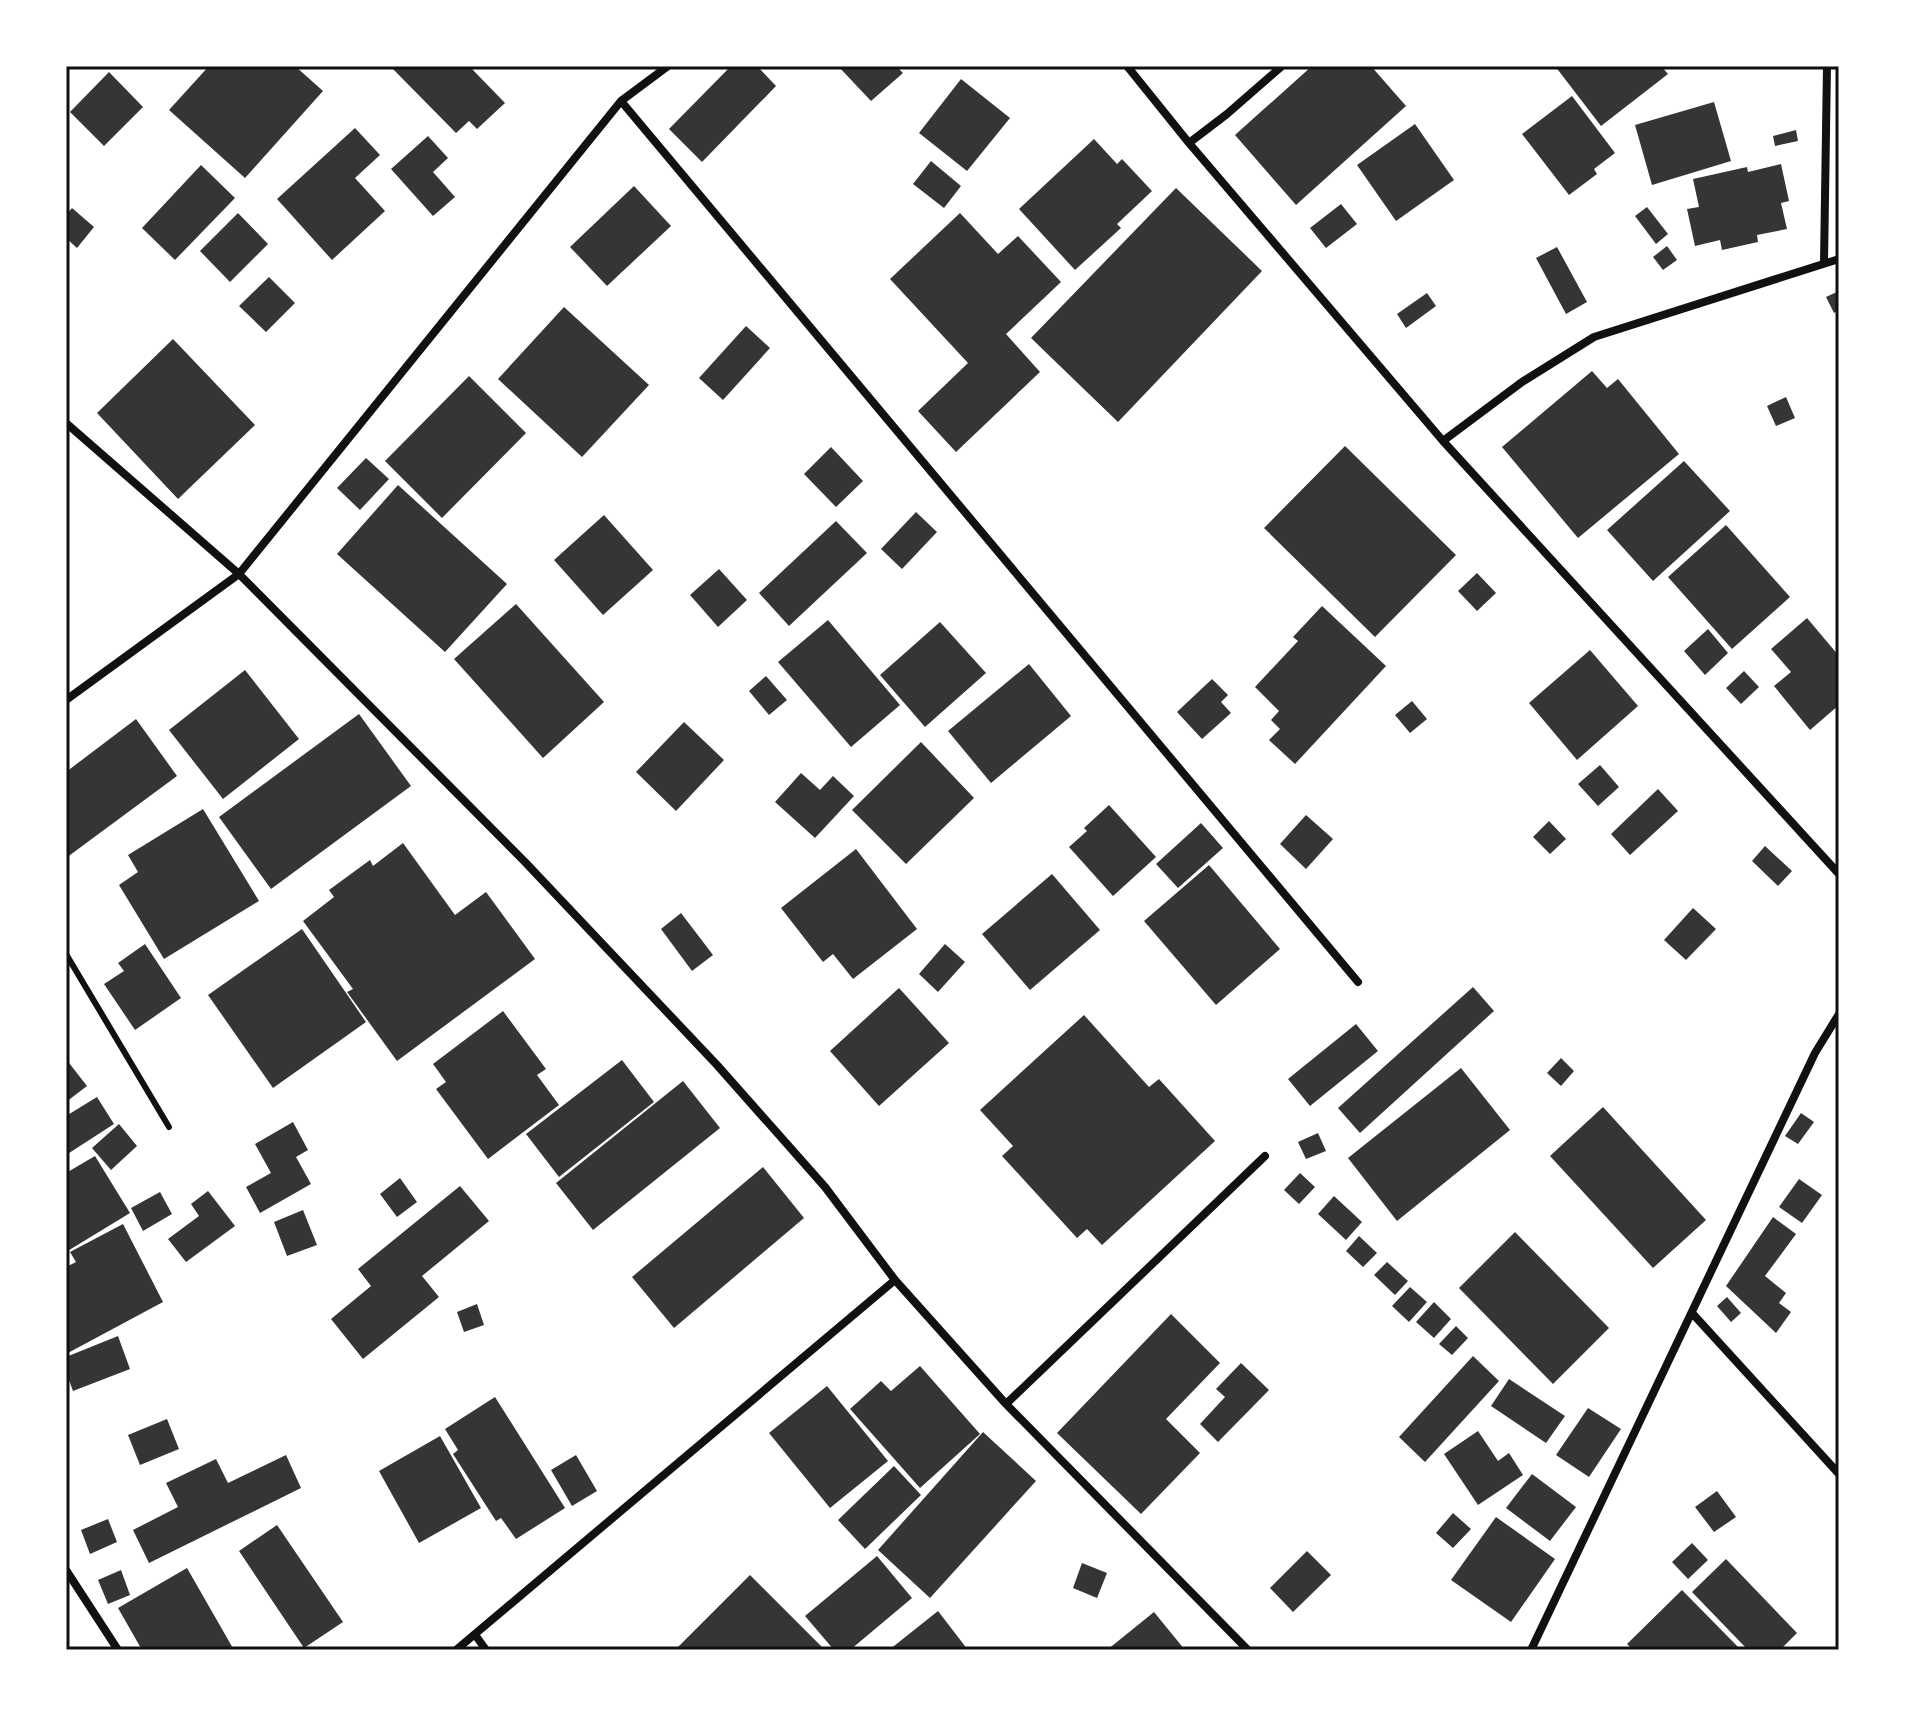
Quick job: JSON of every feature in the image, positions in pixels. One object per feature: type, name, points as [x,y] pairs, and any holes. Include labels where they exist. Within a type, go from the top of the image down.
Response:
[{"type":"street","points":[[66,700],[239,574],[621,101],[668,66]]},
{"type":"street","points":[[1127,66],[1443,441],[1839,874]]},
{"type":"street","points":[[1189,143],[1282,66]]},
{"type":"street","points":[[1824,263],[1827,66]]},
{"type":"street","points":[[621,101],[1358,982]]},
{"type":"street","points":[[1443,441],[1522,382],[1594,337],[1839,259]]},
{"type":"street","points":[[66,423],[239,574],[525,862],[717,1065],[825,1187],[895,1280],[1006,1404],[1248,1650]]},
{"type":"street","points":[[1531,1650],[1815,1053],[1839,1014]]},
{"type":"street","points":[[1006,1404],[1265,1156]]},
{"type":"street","points":[[456,1650],[895,1280]]},
{"type":"street","points":[[1692,1313],[1839,1474]]},
{"type":"street","points":[[66,1570],[118,1650]]},
{"type":"street","points":[[476,1636],[486,1650]]},
{"type":"lane","points":[[66,954],[169,1127]]},
{"type":"building","points":[[209,66],[295,66],[323,91],[245,178],[169,110]]},
{"type":"building","points":[[390,66],[474,66],[472,69],[505,103],[477,129],[469,121],[456,133]]},
{"type":"building","points":[[731,66],[757,66],[776,86],[702,162],[669,129]]},
{"type":"building","points":[[838,66],[896,66],[903,73],[871,101]]},
{"type":"building","points":[[1312,66],[1371,66],[1406,106],[1296,205],[1235,135]]},
{"type":"building","points":[[1555,66],[1661,66],[1668,74],[1601,126]]},
{"type":"building","points":[[109,72],[143,107],[104,146],[70,112]]},
{"type":"building","points":[[961,79],[1010,118],[967,171],[919,133]]},
{"type":"building","points":[[1572,96],[1615,153],[1594,169],[1597,174],[1569,195],[1522,134]]},
{"type":"building","points":[[1714,102],[1731,161],[1652,185],[1635,125]]},
{"type":"building","points":[[1415,124],[1454,180],[1396,221],[1357,165]]},
{"type":"building","points":[[355,128],[380,155],[355,178],[385,211],[332,260],[277,199]]},
{"type":"building","points":[[1796,130],[1798,141],[1775,146],[1773,136]]},
{"type":"building","points":[[428,136],[448,158],[433,172],[455,197],[433,216],[391,169]]},
{"type":"building","points":[[1094,139],[1117,164],[1122,159],[1152,191],[1117,224],[1121,228],[1075,270],[1019,209]]},
{"type":"building","points":[[931,161],[961,186],[944,208],[913,184]]},
{"type":"building","points":[[1781,164],[1789,201],[1781,203],[1787,229],[1757,235],[1758,242],[1722,250],[1720,240],[1695,246],[1687,209],[1699,207],[1693,179],[1747,167],[1748,172]]},
{"type":"building","points":[[201,165],[235,198],[175,260],[142,228]]},
{"type":"building","points":[[634,186],[671,226],[607,286],[570,247]]},
{"type":"building","points":[[1176,188],[1262,271],[1118,422],[1031,338]]},
{"type":"building","points":[[1341,204],[1357,224],[1326,248],[1310,228]]},
{"type":"building","points":[[1647,207],[1668,234],[1656,244],[1635,216]]},
{"type":"building","points":[[72,208],[94,227],[77,248],[66,238],[66,215]]},
{"type":"building","points":[[238,213],[268,244],[230,282],[200,251]]},
{"type":"building","points":[[960,213],[998,254],[1018,236],[1061,282],[1006,334],[1040,372],[956,452],[918,411],[968,363],[890,279]]},
{"type":"building","points":[[1667,246],[1677,260],[1663,270],[1653,257]]},
{"type":"building","points":[[1557,247],[1587,302],[1566,314],[1536,258]]},
{"type":"building","points":[[269,277],[295,303],[266,332],[239,306]]},
{"type":"building","points":[[1839,291],[1839,310],[1834,313],[1826,297]]},
{"type":"building","points":[[1427,293],[1436,306],[1406,328],[1397,314]]},
{"type":"building","points":[[564,307],[649,385],[582,457],[498,379]]},
{"type":"building","points":[[746,326],[770,348],[723,400],[699,378]]},
{"type":"building","points":[[173,339],[255,425],[178,499],[97,413]]},
{"type":"building","points":[[1592,371],[1607,388],[1618,379],[1679,454],[1578,538],[1502,447]]},
{"type":"building","points":[[469,376],[526,433],[442,518],[385,461]]},
{"type":"building","points":[[1786,397],[1795,418],[1776,426],[1767,406]]},
{"type":"building","points":[[1345,446],[1456,555],[1375,637],[1264,528]]},
{"type":"building","points":[[831,447],[863,481],[836,507],[804,474]]},
{"type":"building","points":[[366,458],[389,479],[360,510],[337,488]]},
{"type":"building","points":[[1684,461],[1730,511],[1653,581],[1607,530]]},
{"type":"building","points":[[398,485],[507,584],[445,652],[337,554]]},
{"type":"building","points":[[916,512],[937,532],[902,569],[881,549]]},
{"type":"building","points":[[604,515],[653,570],[603,615],[554,560]]},
{"type":"building","points":[[836,521],[867,553],[789,626],[759,593]]},
{"type":"building","points":[[1726,525],[1790,597],[1732,649],[1668,577]]},
{"type":"building","points":[[719,569],[747,600],[718,627],[690,595]]},
{"type":"building","points":[[1477,573],[1496,593],[1477,611],[1458,591]]},
{"type":"building","points":[[516,604],[604,702],[543,758],[454,659]]},
{"type":"building","points":[[1322,606],[1386,666],[1295,764],[1269,740],[1280,729],[1271,720],[1279,711],[1255,687],[1298,641],[1293,637]]},
{"type":"building","points":[[1807,618],[1839,656],[1839,705],[1810,730],[1774,686],[1791,672],[1771,649]]},
{"type":"building","points":[[828,620],[900,705],[851,747],[778,662]]},
{"type":"building","points":[[940,622],[986,673],[925,727],[880,675]]},
{"type":"building","points":[[1708,629],[1728,653],[1705,675],[1684,651]]},
{"type":"building","points":[[1590,650],[1638,706],[1577,760],[1529,703]]},
{"type":"building","points":[[1029,664],[1071,716],[991,783],[948,731]]},
{"type":"building","points":[[245,670],[299,739],[223,799],[169,730]]},
{"type":"building","points":[[1744,671],[1759,687],[1741,704],[1726,688]]},
{"type":"building","points":[[766,676],[787,700],[769,715],[749,691]]},
{"type":"building","points":[[1212,679],[1228,695],[1221,702],[1231,713],[1202,739],[1177,712]]},
{"type":"building","points":[[1412,701],[1427,719],[1410,733],[1395,715]]},
{"type":"building","points":[[359,714],[411,786],[271,889],[219,817]]},
{"type":"building","points":[[136,719],[177,776],[66,858],[66,772]]},
{"type":"building","points":[[684,722],[724,760],[676,811],[636,772]]},
{"type":"building","points":[[921,742],[974,798],[906,864],[852,810]]},
{"type":"building","points":[[1600,765],[1619,787],[1598,806],[1578,784]]},
{"type":"building","points":[[801,773],[820,790],[833,776],[854,796],[815,838],[775,802]]},
{"type":"building","points":[[1658,789],[1678,811],[1630,855],[1611,834]]},
{"type":"building","points":[[1109,805],[1156,857],[1113,896],[1069,847]]},
{"type":"building","points":[[203,809],[259,901],[164,959],[119,885],[138,872],[128,855]]},
{"type":"building","points":[[1306,815],[1333,839],[1306,869],[1280,844]]},
{"type":"building","points":[[1549,821],[1566,839],[1550,854],[1533,837]]},
{"type":"building","points":[[1201,823],[1223,848],[1178,888],[1156,864]]},
{"type":"building","points":[[403,843],[455,915],[486,892],[535,959],[397,1061],[347,992],[353,989],[303,921],[334,897],[329,890],[370,860],[373,866]]},
{"type":"building","points":[[1765,846],[1792,871],[1778,886],[1752,861]]},
{"type":"building","points":[[856,849],[917,929],[853,979],[833,954],[823,962],[781,908]]},
{"type":"building","points":[[1209,865],[1280,949],[1216,1005],[1144,921]]},
{"type":"building","points":[[1052,874],[1100,930],[1030,990],[982,934]]},
{"type":"building","points":[[1693,908],[1716,929],[1686,960],[1664,940]]},
{"type":"building","points":[[681,913],[713,955],[692,971],[661,929]]},
{"type":"building","points":[[302,929],[366,1022],[273,1088],[208,995]]},
{"type":"building","points":[[145,944],[181,998],[135,1030],[104,984],[124,971],[118,963]]},
{"type":"building","points":[[945,944],[965,962],[938,992],[919,974]]},
{"type":"building","points":[[1473,987],[1494,1011],[1360,1133],[1338,1108]]},
{"type":"building","points":[[899,988],[949,1043],[879,1106],[830,1051]]},
{"type":"building","points":[[503,1011],[546,1069],[537,1075],[559,1105],[488,1159],[436,1089],[446,1082],[433,1064]]},
{"type":"building","points":[[1084,1015],[1149,1087],[1159,1079],[1215,1141],[1102,1245],[1087,1229],[1077,1238],[1002,1156],[1013,1146],[980,1110]]},
{"type":"building","points":[[1356,1024],[1378,1051],[1310,1106],[1288,1079]]},
{"type":"building","points":[[1561,1058],[1574,1071],[1561,1086],[1547,1073]]},
{"type":"building","points":[[66,1059],[87,1086],[66,1102]]},
{"type":"building","points":[[622,1060],[654,1102],[559,1177],[526,1134]]},
{"type":"building","points":[[1461,1068],[1510,1130],[1397,1221],[1348,1158]]},
{"type":"building","points":[[683,1081],[720,1128],[593,1230],[556,1183]]},
{"type":"building","points":[[97,1097],[114,1124],[66,1155],[66,1116]]},
{"type":"building","points":[[1603,1107],[1706,1220],[1653,1268],[1550,1156]]},
{"type":"building","points":[[1801,1113],[1814,1122],[1798,1144],[1785,1136]]},
{"type":"building","points":[[293,1122],[308,1150],[296,1157],[311,1184],[260,1213],[246,1187],[271,1173],[255,1144]]},
{"type":"building","points":[[119,1124],[137,1146],[111,1170],[92,1148]]},
{"type":"building","points":[[1318,1133],[1326,1151],[1306,1159],[1298,1142]]},
{"type":"building","points":[[95,1156],[130,1213],[66,1252],[66,1173]]},
{"type":"building","points":[[763,1167],[804,1218],[674,1328],[632,1277]]},
{"type":"building","points":[[1300,1173],[1315,1187],[1299,1204],[1284,1190]]},
{"type":"building","points":[[400,1178],[417,1202],[397,1217],[380,1194]]},
{"type":"building","points":[[1799,1179],[1822,1195],[1802,1223],[1779,1207]]},
{"type":"building","points":[[460,1186],[489,1221],[422,1276],[439,1297],[363,1359],[331,1319],[371,1286],[358,1269]]},
{"type":"building","points":[[208,1191],[235,1226],[186,1262],[168,1239],[199,1216],[191,1204]]},
{"type":"building","points":[[160,1192],[172,1214],[143,1231],[131,1208]]},
{"type":"building","points":[[1334,1196],[1362,1222],[1346,1240],[1318,1214]]},
{"type":"building","points":[[303,1210],[317,1245],[287,1256],[274,1222]]},
{"type":"building","points":[[1773,1217],[1796,1234],[1765,1276],[1786,1293],[1779,1303],[1791,1312],[1776,1333],[1726,1286]]},
{"type":"building","points":[[123,1224],[163,1302],[66,1354],[66,1267],[76,1262],[70,1252]]},
{"type":"building","points":[[1515,1232],[1609,1328],[1553,1384],[1459,1288]]},
{"type":"building","points":[[1359,1236],[1377,1253],[1363,1267],[1346,1251]]},
{"type":"building","points":[[1387,1262],[1408,1281],[1395,1295],[1374,1275]]},
{"type":"building","points":[[1410,1287],[1427,1302],[1409,1322],[1392,1306]]},
{"type":"building","points":[[1727,1297],[1741,1313],[1731,1322],[1717,1306]]},
{"type":"building","points":[[1434,1302],[1451,1319],[1434,1338],[1416,1322]]},
{"type":"building","points":[[477,1304],[484,1325],[464,1332],[457,1312]]},
{"type":"building","points":[[1171,1314],[1220,1363],[1166,1419],[1200,1453],[1141,1514],[1057,1433]]},
{"type":"building","points":[[1456,1326],[1468,1338],[1452,1355],[1439,1344]]},
{"type":"building","points":[[118,1336],[130,1369],[73,1391],[66,1372],[66,1357]]},
{"type":"building","points":[[1473,1356],[1499,1381],[1425,1462],[1399,1437]]},
{"type":"building","points":[[1241,1363],[1269,1390],[1218,1442],[1200,1424],[1225,1397],[1216,1389]]},
{"type":"building","points":[[920,1366],[980,1434],[920,1488],[850,1409],[881,1381],[891,1391]]},
{"type":"building","points":[[1509,1379],[1565,1416],[1546,1443],[1491,1406]]},
{"type":"building","points":[[827,1386],[888,1461],[830,1508],[769,1433]]},
{"type":"building","points":[[495,1397],[565,1508],[516,1539],[501,1518],[496,1521],[453,1454],[458,1450],[445,1429]]},
{"type":"building","points":[[1588,1408],[1621,1429],[1589,1477],[1556,1455]]},
{"type":"building","points":[[167,1419],[179,1449],[140,1465],[128,1435]]},
{"type":"building","points":[[1478,1431],[1498,1461],[1509,1453],[1523,1475],[1478,1505],[1444,1454]]},
{"type":"building","points":[[983,1432],[1036,1481],[930,1598],[878,1550]]},
{"type":"building","points":[[440,1436],[481,1508],[419,1543],[379,1471]]},
{"type":"building","points":[[286,1455],[301,1488],[149,1563],[133,1530],[178,1507],[166,1483],[216,1459],[228,1483]]},
{"type":"building","points":[[576,1455],[597,1491],[572,1506],[551,1470]]},
{"type":"building","points":[[894,1466],[921,1495],[865,1549],[838,1520]]},
{"type":"building","points":[[1532,1474],[1576,1507],[1550,1541],[1506,1508]]},
{"type":"building","points":[[1717,1491],[1736,1517],[1714,1532],[1695,1507]]},
{"type":"building","points":[[1453,1513],[1471,1529],[1453,1548],[1436,1533]]},
{"type":"building","points":[[1496,1517],[1555,1559],[1511,1622],[1451,1580]]},
{"type":"building","points":[[108,1519],[117,1542],[90,1554],[81,1530]]},
{"type":"building","points":[[277,1525],[343,1622],[304,1648],[239,1551]]},
{"type":"building","points":[[1692,1543],[1708,1560],[1688,1579],[1672,1562]]},
{"type":"building","points":[[1307,1551],[1331,1575],[1293,1612],[1270,1588]]},
{"type":"building","points":[[877,1556],[912,1598],[850,1650],[834,1650],[805,1616]]},
{"type":"building","points":[[1726,1559],[1797,1633],[1780,1650],[1748,1650],[1692,1592]]},
{"type":"building","points":[[1082,1563],[1107,1573],[1097,1598],[1073,1588]]},
{"type":"building","points":[[187,1568],[234,1650],[142,1650],[118,1608]]},
{"type":"building","points":[[121,1570],[130,1595],[108,1604],[98,1580]]},
{"type":"building","points":[[750,1575],[825,1650],[675,1650]]},
{"type":"building","points":[[1682,1590],[1741,1650],[1633,1650],[1627,1644]]},
{"type":"building","points":[[938,1611],[968,1650],[889,1650]]},
{"type":"building","points":[[1154,1612],[1185,1650],[1107,1650]]}]
